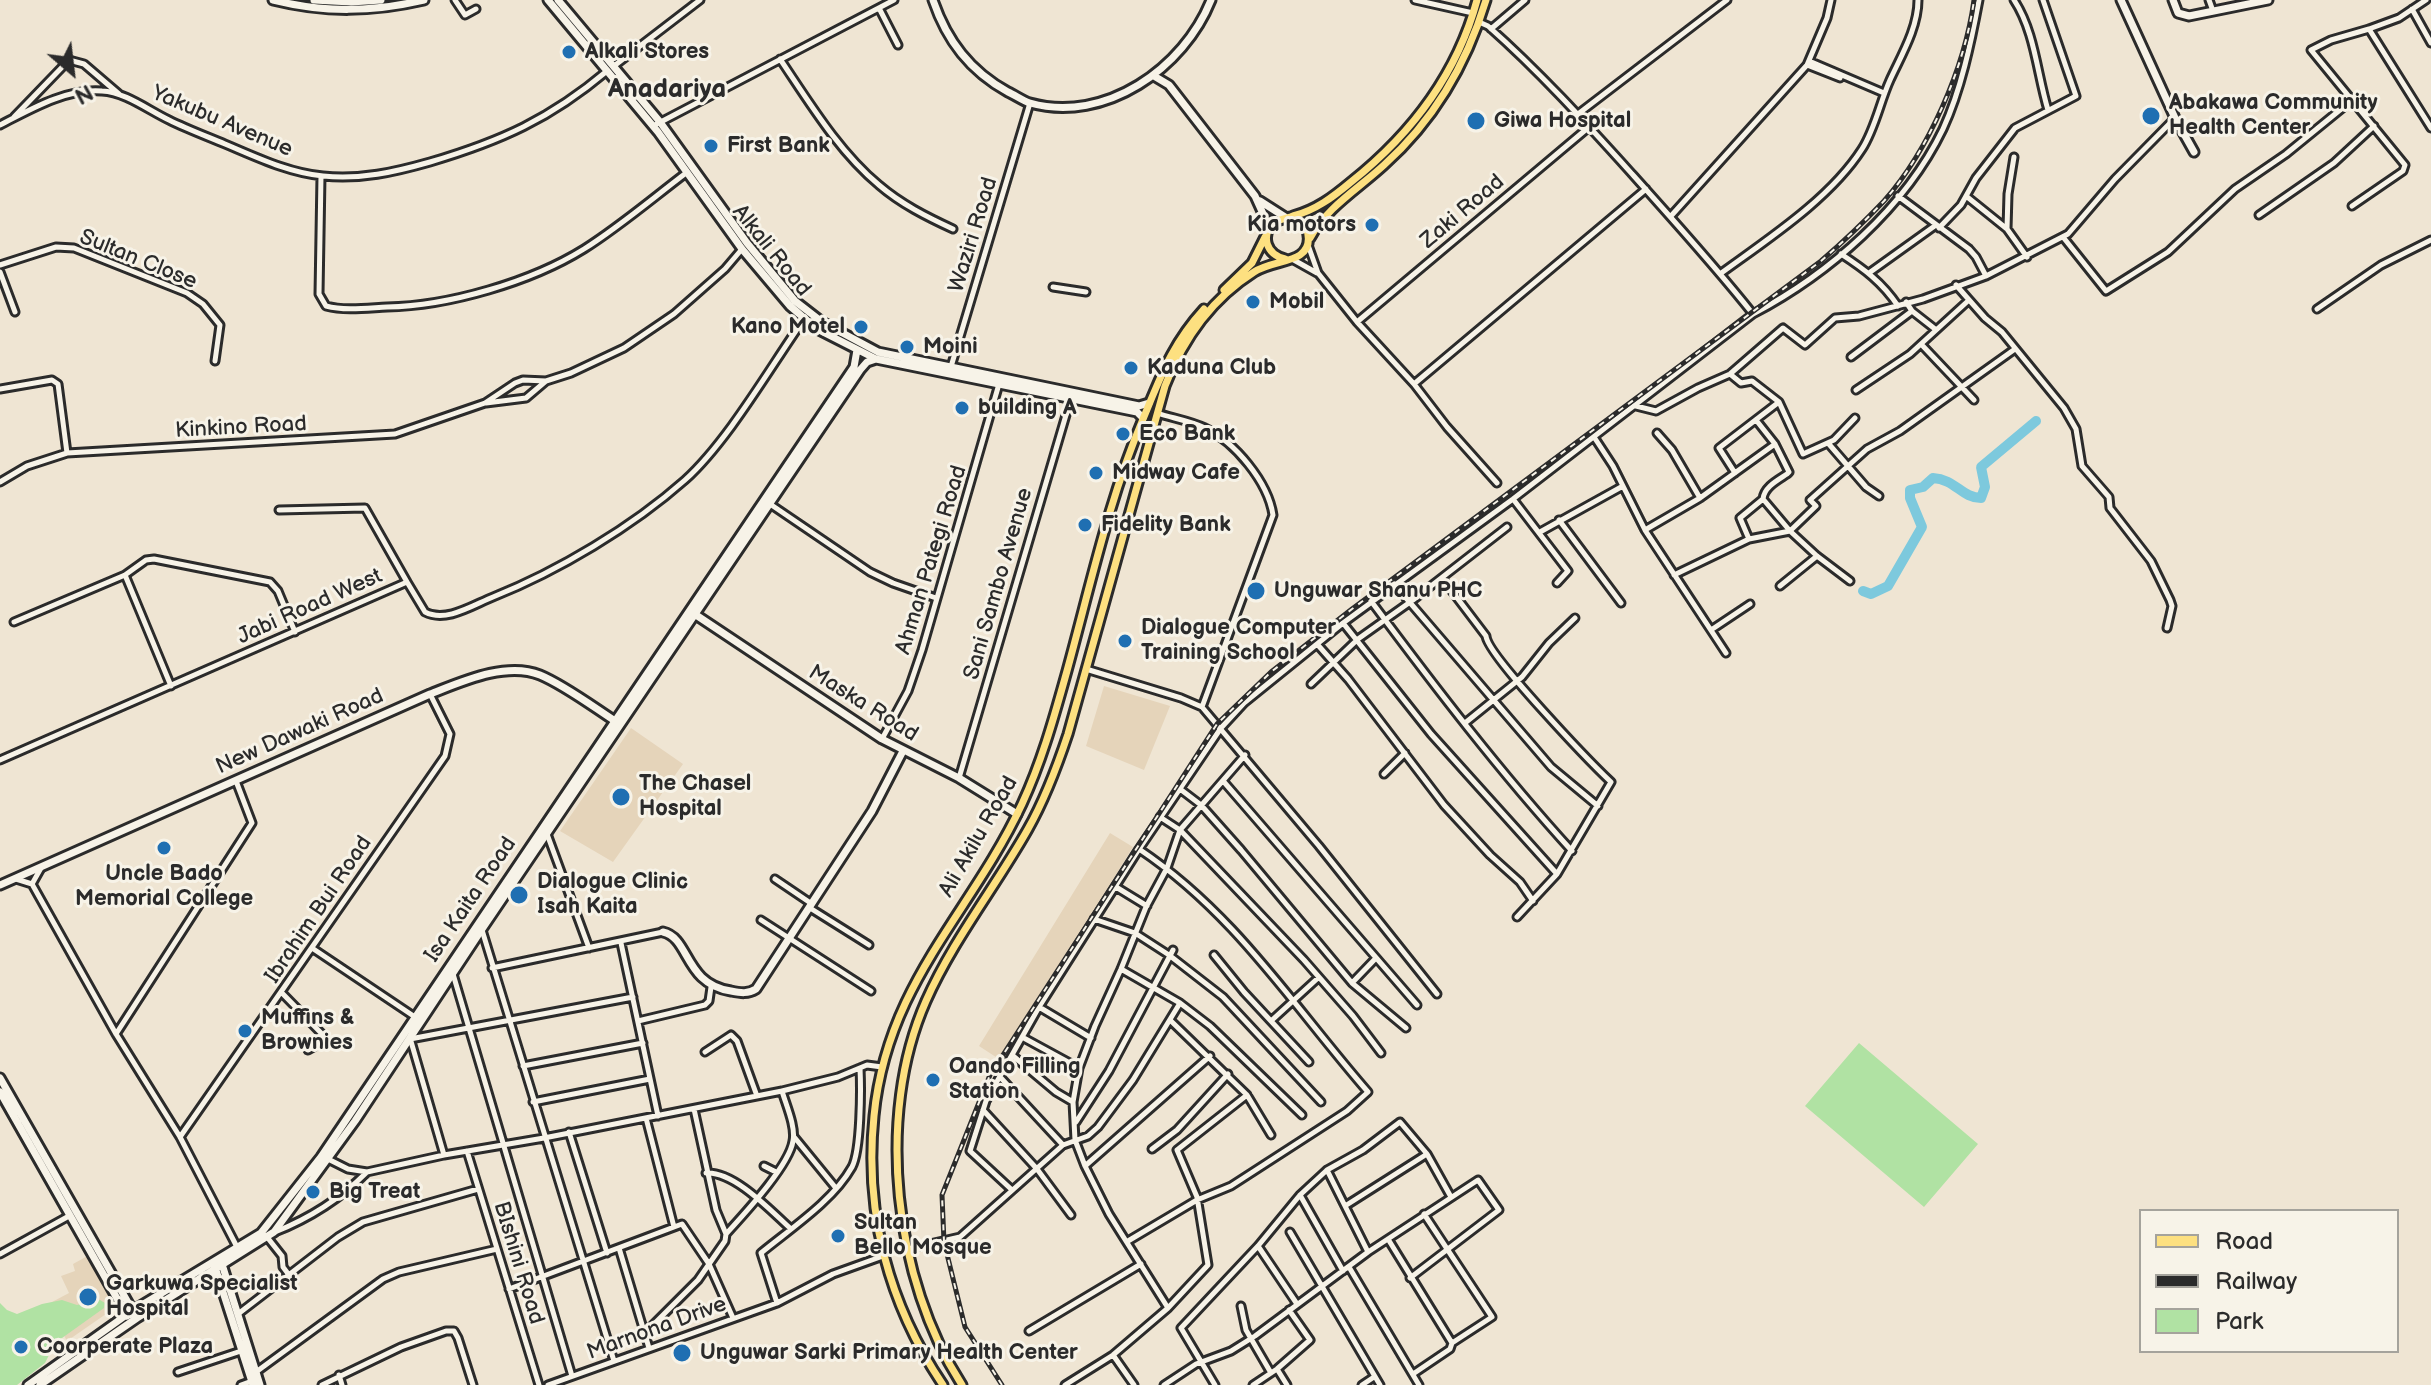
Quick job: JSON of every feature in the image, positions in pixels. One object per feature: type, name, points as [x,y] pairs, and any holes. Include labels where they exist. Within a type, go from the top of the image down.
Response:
[{"type":"main road","points":[[273,0],[300,7],[340,11],[375,10],[424,0]]},
{"type":"main road","points":[[314,0],[381,0]]},
{"type":"main road","name":"Alkali Road","points":[[548,0],[610,68]]},
{"type":"main road","name":"Alkali Road","points":[[558,0],[747,243],[795,301],[822,322],[878,352],[999,384],[1137,412],[1143,418]]},
{"type":"main road","points":[[933,0],[940,21],[972,68],[1030,103],[1075,107],[1103,101],[1154,76],[1191,39],[1211,0]]},
{"type":"main road","points":[[1268,231],[1288,217],[1323,204],[1391,148],[1443,80],[1477,0]]},
{"type":"main road","points":[[1154,76],[1169,85],[1255,196],[1268,231],[1268,248],[1273,254],[1289,259],[1302,254],[1322,218],[1384,165],[1421,126],[1452,80],[1486,0]]},
{"type":"main road","points":[[2121,0],[2175,118],[2194,152]]},
{"type":"main road","points":[[2173,0],[2182,16],[2244,2],[2268,0]]},
{"type":"main road","points":[[1165,67],[1169,85]]},
{"type":"main road","name":"Alkali Road","points":[[656,124],[686,173],[742,249],[804,319],[835,340],[876,359],[1139,406],[1149,403]]},
{"type":"main road","points":[[1255,196],[1288,217],[1302,222],[1308,242]]},
{"type":"main road","name":"Ali Akilu Road","points":[[943,1385],[908,1325],[883,1256],[873,1202],[871,1160],[882,1067],[900,1013],[919,974],[1017,814],[1043,752],[1131,445],[1158,378],[1180,338],[1206,306],[1252,263],[1268,231]]},
{"type":"main road","name":"Ali Akilu Road","points":[[962,1385],[930,1322],[908,1249],[900,1194],[897,1143],[902,1079],[913,1034],[941,971],[1042,804],[1068,734],[1157,413],[1182,345],[1218,301],[1255,271],[1289,259]]},
{"type":"main road","name":"Isa Kaita Road","points":[[40,1385],[146,1303],[270,1235],[328,1159],[415,1017],[770,504],[854,367],[857,350]]},
{"type":"main road","name":"Isa Kaita Road","points":[[28,1385],[112,1324],[132,1316],[218,1263],[268,1227],[410,1039],[453,973],[466,946],[482,929],[547,834],[615,721],[805,445],[860,370],[867,362],[876,359]]},
{"type":"main road","name":"Maska Road","points":[[696,615],[882,739],[959,778],[1017,814]]},
{"type":"main road","name":"New Dawaki Road","points":[[0,885],[430,694],[484,676],[508,671],[539,674],[615,721]]},
{"type":"main road","points":[[663,932],[676,938],[690,966],[711,987],[751,992],[811,906],[885,788],[903,751]]},
{"type":"main road","points":[[0,1078],[132,1316]]},
{"type":"main road","points":[[0,1092],[69,1216],[119,1294],[146,1303]]},
{"type":"main road","points":[[218,1263],[238,1314],[252,1383]]},
{"type":"main road","points":[[218,1263],[260,1385]]},
{"type":"main road","points":[[112,1324],[117,1314],[119,1294]]},
{"type":"street","points":[[455,0],[465,15],[476,9]]},
{"type":"street","name":"Yakubu Avenue","points":[[0,125],[64,96],[85,91],[106,91],[257,158],[321,176],[362,177],[396,171],[485,145],[544,117],[700,0]]},
{"type":"street","points":[[656,124],[894,0]]},
{"type":"street","points":[[1415,0],[1473,13]]},
{"type":"street","points":[[1491,29],[1525,0]]},
{"type":"street","points":[[1578,114],[1727,0]]},
{"type":"street","points":[[1671,216],[1808,63],[1831,0]]},
{"type":"street","points":[[1720,274],[1833,184],[1863,147],[1907,43],[1918,0]]},
{"type":"street","points":[[1012,1190],[970,1151],[983,1110],[1039,1007],[1139,849],[1221,728],[1244,703],[1371,601],[1513,499],[1753,314],[1796,288],[1841,254],[1898,196],[1927,157],[1944,127],[1970,45],[1979,0]]},
{"type":"street","points":[[2014,0],[2025,17],[2048,110]]},
{"type":"street","points":[[1869,273],[1938,226],[1966,196],[1976,178],[2015,128],[2076,96],[2043,0]]},
{"type":"street","points":[[2209,0],[2213,11]]},
{"type":"street","points":[[2352,206],[2405,168],[2311,50],[2331,40],[2399,18],[2426,0]]},
{"type":"street","points":[[879,8],[898,45]]},
{"type":"street","points":[[2411,9],[2431,43]]},
{"type":"street","points":[[1479,22],[1538,71],[1671,216],[1753,314]]},
{"type":"street","points":[[2369,29],[2431,128]]},
{"type":"street","points":[[780,59],[850,155],[877,184],[926,216],[953,229]]},
{"type":"street","points":[[11,120],[69,60],[84,64],[120,95]]},
{"type":"street","points":[[1808,63],[1883,94]]},
{"type":"street","points":[[2063,237],[2106,291],[2168,252],[2235,189],[2286,154],[2351,101]]},
{"type":"street","name":"Waziri Road","points":[[950,372],[1030,103]]},
{"type":"street","points":[[1635,405],[1656,411],[1730,374],[1783,328],[1805,345],[1835,318],[1859,316],[1923,299],[2027,257],[2063,237],[2175,118]]},
{"type":"street","points":[[2259,215],[2334,163],[2374,126]]},
{"type":"street","name":"Zaki Road","points":[[1357,322],[1589,127]]},
{"type":"street","points":[[2007,229],[2014,157]]},
{"type":"street","points":[[321,176],[319,294],[326,306],[343,308],[419,307],[443,303],[555,265],[585,249],[686,173]]},
{"type":"street","points":[[1414,384],[1646,189]]},
{"type":"street","points":[[1898,196],[1969,249],[1986,276]]},
{"type":"street","points":[[1966,196],[2007,229],[2027,257]]},
{"type":"street","points":[[2317,309],[2381,265],[2431,240]]},
{"type":"street","points":[[1308,242],[1318,273],[1497,483]]},
{"type":"street","name":"Sultan Close","points":[[0,265],[56,247],[74,248],[187,293],[203,304],[220,325],[215,361]]},
{"type":"street","name":"Kinkino Road","points":[[0,482],[27,466],[67,453],[395,434],[485,403],[515,383],[523,380],[546,381],[571,373],[624,348],[674,314],[725,269],[742,249]]},
{"type":"street","points":[[1841,254],[1869,273],[1898,306]]},
{"type":"street","points":[[1289,259],[1318,273]]},
{"type":"street","points":[[0,272],[15,312]]},
{"type":"street","points":[[1956,285],[2002,332],[2064,408],[2076,429],[2082,466],[2109,497],[2110,508],[2151,561],[2172,606],[2167,628]]},
{"type":"street","points":[[1053,287],[1086,292]]},
{"type":"street","points":[[1856,390],[1921,344],[1969,300]]},
{"type":"street","points":[[1906,302],[1912,311],[1935,329]]},
{"type":"street","points":[[1851,357],[1912,311]]},
{"type":"street","name":"Jabi Road West","points":[[0,760],[407,582],[425,612],[442,617],[520,586],[619,528],[686,479],[720,440],[804,319]]},
{"type":"street","points":[[1921,344],[1974,400]]},
{"type":"street","points":[[1674,575],[1749,539],[1790,531],[1816,506],[1810,500],[1867,449],[1937,406],[2015,349]]},
{"type":"street","points":[[1730,374],[1741,383],[1755,383],[1779,402],[1803,454],[1828,443],[1855,418]]},
{"type":"street","points":[[0,389],[52,380],[58,384],[67,453]]},
{"type":"street","name":"Kinkino Road","points":[[485,403],[526,398],[546,381]]},
{"type":"street","name":"Ahman Pategi Road","points":[[882,739],[908,691],[999,384]]},
{"type":"street","name":"Sani Sambo Avenue","points":[[959,778],[1071,398]]},
{"type":"street","points":[[1735,473],[1719,448],[1779,402]]},
{"type":"street","points":[[1157,413],[1203,427],[1218,436],[1259,480],[1273,515],[1202,707]]},
{"type":"street","points":[[1756,420],[1775,444],[1789,472],[1763,494],[1763,499],[1790,531],[1850,581]]},
{"type":"street","points":[[1657,433],[1672,450],[1700,498]]},
{"type":"street","points":[[1594,437],[1645,530],[1726,653]]},
{"type":"street","points":[[1828,443],[1846,467],[1879,496]]},
{"type":"street","points":[[1645,530],[1700,498],[1775,444]]},
{"type":"street","points":[[1540,532],[1623,486]]},
{"type":"street","points":[[1513,499],[1568,571],[1557,583]]},
{"type":"street","points":[[1749,539],[1740,518],[1749,507],[1763,499]]},
{"type":"street","points":[[770,504],[870,572],[936,598]]},
{"type":"street","points":[[279,510],[365,508],[407,582]]},
{"type":"street","points":[[1559,520],[1621,603]]},
{"type":"street","points":[[1311,684],[1358,639],[1507,527]]},
{"type":"street","points":[[1780,586],[1817,556]]},
{"type":"street","points":[[14,622],[125,575],[146,560],[154,559],[270,582],[278,591],[295,632]]},
{"type":"street","points":[[125,575],[171,686]]},
{"type":"street","points":[[1442,578],[1486,636],[1486,644],[1517,682],[1611,782],[1557,874],[1517,917]]},
{"type":"street","points":[[1394,584],[1551,767],[1598,806]]},
{"type":"street","points":[[1371,601],[1465,723],[1572,851]]},
{"type":"street","points":[[1711,630],[1750,604]]},
{"type":"street","points":[[1465,723],[1517,682],[1549,643],[1575,618]]},
{"type":"street","points":[[1343,623],[1431,734],[1557,874]]},
{"type":"street","points":[[1317,644],[1444,805],[1520,882],[1533,901]]},
{"type":"street","points":[[1086,669],[1202,707],[1399,943],[1437,994]]},
{"type":"street","name":"Ibrahim Bui Road","points":[[180,1137],[449,748],[450,734],[430,694]]},
{"type":"street","points":[[1384,774],[1405,753]]},
{"type":"street","points":[[1168,1308],[1100,1199],[1075,1140],[1073,1102],[1079,1068],[1135,933],[1167,868],[1180,830],[1245,755]]},
{"type":"street","points":[[116,1034],[252,823],[236,781]]},
{"type":"street","points":[[1224,782],[1417,1005]]},
{"type":"street","points":[[1180,789],[1201,805],[1352,983],[1406,1028]]},
{"type":"street","points":[[1160,817],[1180,830],[1353,1016],[1381,1053]]},
{"type":"street","points":[[547,834],[589,948]]},
{"type":"street","points":[[1128,1241],[1197,1200],[1231,1186],[1347,1111],[1368,1092],[1255,952],[1206,901],[1139,849]]},
{"type":"street","points":[[32,884],[41,868]]},
{"type":"street","points":[[16,879],[32,884],[116,1034],[180,1137],[237,1247]]},
{"type":"street","points":[[775,879],[869,945]]},
{"type":"street","points":[[1116,887],[1147,906]]},
{"type":"street","points":[[1094,919],[1135,933],[1171,952],[1233,1007],[1321,1102]]},
{"type":"street","points":[[761,920],[871,991]]},
{"type":"street","points":[[482,929],[614,1361]]},
{"type":"street","points":[[492,968],[663,932]]},
{"type":"street","points":[[621,943],[658,1116]]},
{"type":"street","points":[[312,948],[415,1017]]},
{"type":"street","points":[[1075,1123],[1109,1071],[1171,952]]},
{"type":"street","points":[[1214,955],[1309,1062]]},
{"type":"street","points":[[1352,983],[1376,958]]},
{"type":"street","points":[[1121,969],[1180,1003],[1210,1026],[1302,1115]]},
{"type":"street","points":[[453,973],[572,1376]]},
{"type":"street","points":[[1271,1021],[1318,978]]},
{"type":"street","points":[[638,1021],[705,1005],[709,1001],[711,987]]},
{"type":"street","points":[[282,993],[321,1030],[322,1040],[308,1050]]},
{"type":"street","points":[[444,1155],[410,1039],[633,997]]},
{"type":"street","points":[[908,1249],[960,1237],[1063,1145],[1088,1136],[1098,1127],[1133,1080],[1180,1003]]},
{"type":"street","points":[[1039,1007],[1091,1038]]},
{"type":"street","points":[[1170,1020],[1247,1095],[1271,1135]]},
{"type":"street","points":[[705,1052],[727,1036],[733,1037],[757,1096]]},
{"type":"street","points":[[1022,1037],[1079,1068]]},
{"type":"street","points":[[523,1066],[643,1043]]},
{"type":"street","points":[[1012,1055],[1056,1092],[1073,1102]]},
{"type":"street","points":[[1085,1166],[1210,1056]]},
{"type":"street","points":[[328,1159],[348,1169],[367,1172],[782,1091],[838,1077],[867,1065],[882,1067]]},
{"type":"street","points":[[777,1303],[761,1253],[819,1206],[854,1162],[861,1100],[860,1068]]},
{"type":"street","points":[[1152,1149],[1177,1130],[1228,1074]]},
{"type":"street","points":[[1000,1078],[1063,1145]]},
{"type":"street","points":[[533,1102],[650,1079]]},
{"type":"street","points":[[782,1091],[794,1137],[835,1187]]},
{"type":"street","points":[[1065,1385],[1113,1355],[1168,1308],[1208,1265],[1197,1200],[1178,1149],[1247,1095]]},
{"type":"street","points":[[644,1334],[698,1280],[725,1241],[726,1234],[706,1173],[694,1109]]},
{"type":"street","points":[[983,1110],[1037,1169],[1071,1215]]},
{"type":"street","points":[[646,1118],[674,1227]]},
{"type":"street","points":[[1215,1385],[1181,1328],[1258,1246],[1300,1195],[1327,1170],[1363,1150],[1400,1122],[1427,1154],[1451,1197]]},
{"type":"street","points":[[569,1132],[607,1253]]},
{"type":"street","points":[[726,1234],[776,1172],[794,1137]]},
{"type":"street","name":"BIshini Road","points":[[467,1151],[539,1385]]},
{"type":"street","points":[[1345,1206],[1427,1154]]},
{"type":"street","points":[[764,1166],[776,1172]]},
{"type":"street","points":[[1327,1170],[1368,1252]]},
{"type":"street","points":[[289,1275],[270,1235],[322,1209],[367,1172]]},
{"type":"street","points":[[706,1173],[718,1172],[791,1228]]},
{"type":"street","points":[[1164,1385],[1252,1338],[1368,1252],[1478,1180],[1499,1210],[1410,1278]]},
{"type":"street","points":[[238,1314],[344,1233],[371,1218],[478,1189]]},
{"type":"street","points":[[1300,1195],[1419,1385]]},
{"type":"street","points":[[1413,1374],[1492,1317],[1424,1214]]},
{"type":"street","points":[[0,1254],[69,1216]]},
{"type":"street","points":[[509,1289],[682,1224],[709,1264],[733,1318]]},
{"type":"street","points":[[1290,1232],[1380,1385]]},
{"type":"street","points":[[1388,1239],[1452,1343]]},
{"type":"street","points":[[1258,1246],[1297,1304]]},
{"type":"street","points":[[619,1248],[649,1348]]},
{"type":"street","points":[[256,1372],[383,1279],[399,1272],[497,1249]]},
{"type":"street","name":"Marnona Drive","points":[[548,1385],[777,1303],[833,1274],[883,1256]]},
{"type":"street","points":[[1029,1331],[1141,1264]]},
{"type":"street","points":[[1241,1306],[1243,1320],[1252,1338],[1287,1385]]},
{"type":"street","points":[[1253,1385],[1310,1340],[1289,1310]]},
{"type":"street","points":[[322,1385],[401,1347],[446,1331],[454,1331],[473,1385]]},
{"type":"street","points":[[178,1372],[246,1350]]},
{"type":"street","points":[[1113,1355],[1134,1385]]},
{"type":"street","points":[[339,1375],[342,1385]]},
{"type":"street","points":[[52,1377],[59,1385]]},
{"type":"street","points":[[1362,1385],[1375,1377]]},
{"type":"street","points":[[241,1385],[252,1383]]},
{"type":"shaded area","points":[[1104,686],[1170,706],[1144,770],[1086,746]]},
{"type":"shaded area","name":"The Chasel Hospital","points":[[631,728],[683,764],[613,862],[560,831]]},
{"type":"shaded area","points":[[1110,833],[1133,847],[1002,1061],[979,1046]]},
{"type":"shaded area","name":"Garkuwa Specialist Hospital","points":[[91,1254],[119,1305],[67,1341],[49,1308],[52,1302],[69,1293],[61,1276],[75,1271],[73,1264]]},
{"type":"green space","points":[[1859,1043],[1978,1144],[1924,1207],[1805,1106]]},
{"type":"green space","points":[[62,1300],[77,1305],[100,1300],[105,1303],[104,1308],[55,1343],[45,1363],[17,1385],[0,1385],[0,1303],[17,1314]]},
{"type":"waterway","points":[[1863,591],[1871,594],[1888,586],[1922,527],[1910,498],[1910,490],[1923,487],[1933,478],[1981,498],[1985,487],[1981,467],[2036,421]]},
{"type":"railway","points":[[1002,1385],[965,1327],[944,1242],[942,1195],[990,1075],[1217,724],[1271,672],[1352,609],[1821,261],[1853,232],[1884,201],[1916,158],[1930,133],[1953,80],[1974,0]]},
{"type":"place","name":"Alkali Stores","points":[[569,52]]},
{"type":"place","name":"Abakawa Community Health Center","points":[[2151,116]]},
{"type":"place","name":"Giwa Hospital","points":[[1476,121]]},
{"type":"place","name":"First Bank","points":[[711,146]]},
{"type":"place","name":"Kia motors","points":[[1372,225]]},
{"type":"place","name":"Mobil","points":[[1253,302]]},
{"type":"place","name":"Kano Motel","points":[[861,327]]},
{"type":"place","name":"Moini","points":[[907,347]]},
{"type":"place","name":"Kaduna Club","points":[[1131,368]]},
{"type":"place","name":"building A","points":[[962,408]]},
{"type":"place","name":"Eco Bank","points":[[1123,434]]},
{"type":"place","name":"Midway Cafe","points":[[1096,473]]},
{"type":"place","name":"Fidelity Bank","points":[[1085,525]]},
{"type":"place","name":"Unguwar Shanu PHC","points":[[1256,591]]},
{"type":"place","name":"Dialogue Computer Training School","points":[[1125,641]]},
{"type":"place","name":"The Chasel Hospital","points":[[621,797]]},
{"type":"place","name":"Uncle Bado Memorial College","points":[[164,848]]},
{"type":"place","name":"Dialogue Clinic Isah Kaita","points":[[519,895]]},
{"type":"place","name":"Muffins & Brownies","points":[[245,1031]]},
{"type":"place","name":"Oando Filling Station","points":[[933,1080]]},
{"type":"place","name":"Big Treat","points":[[313,1192]]},
{"type":"place","name":"Sultan Bello Mosque","points":[[838,1236]]},
{"type":"place","name":"Garkuwa Specialist Hospital","points":[[88,1297]]},
{"type":"place","name":"Coorperate Plaza","points":[[21,1347]]},
{"type":"place","name":"Unguwar Sarki Primary Health Center","points":[[682,1353]]},
{"type":"district","name":"Anadariya","points":[[667,90]]}]
